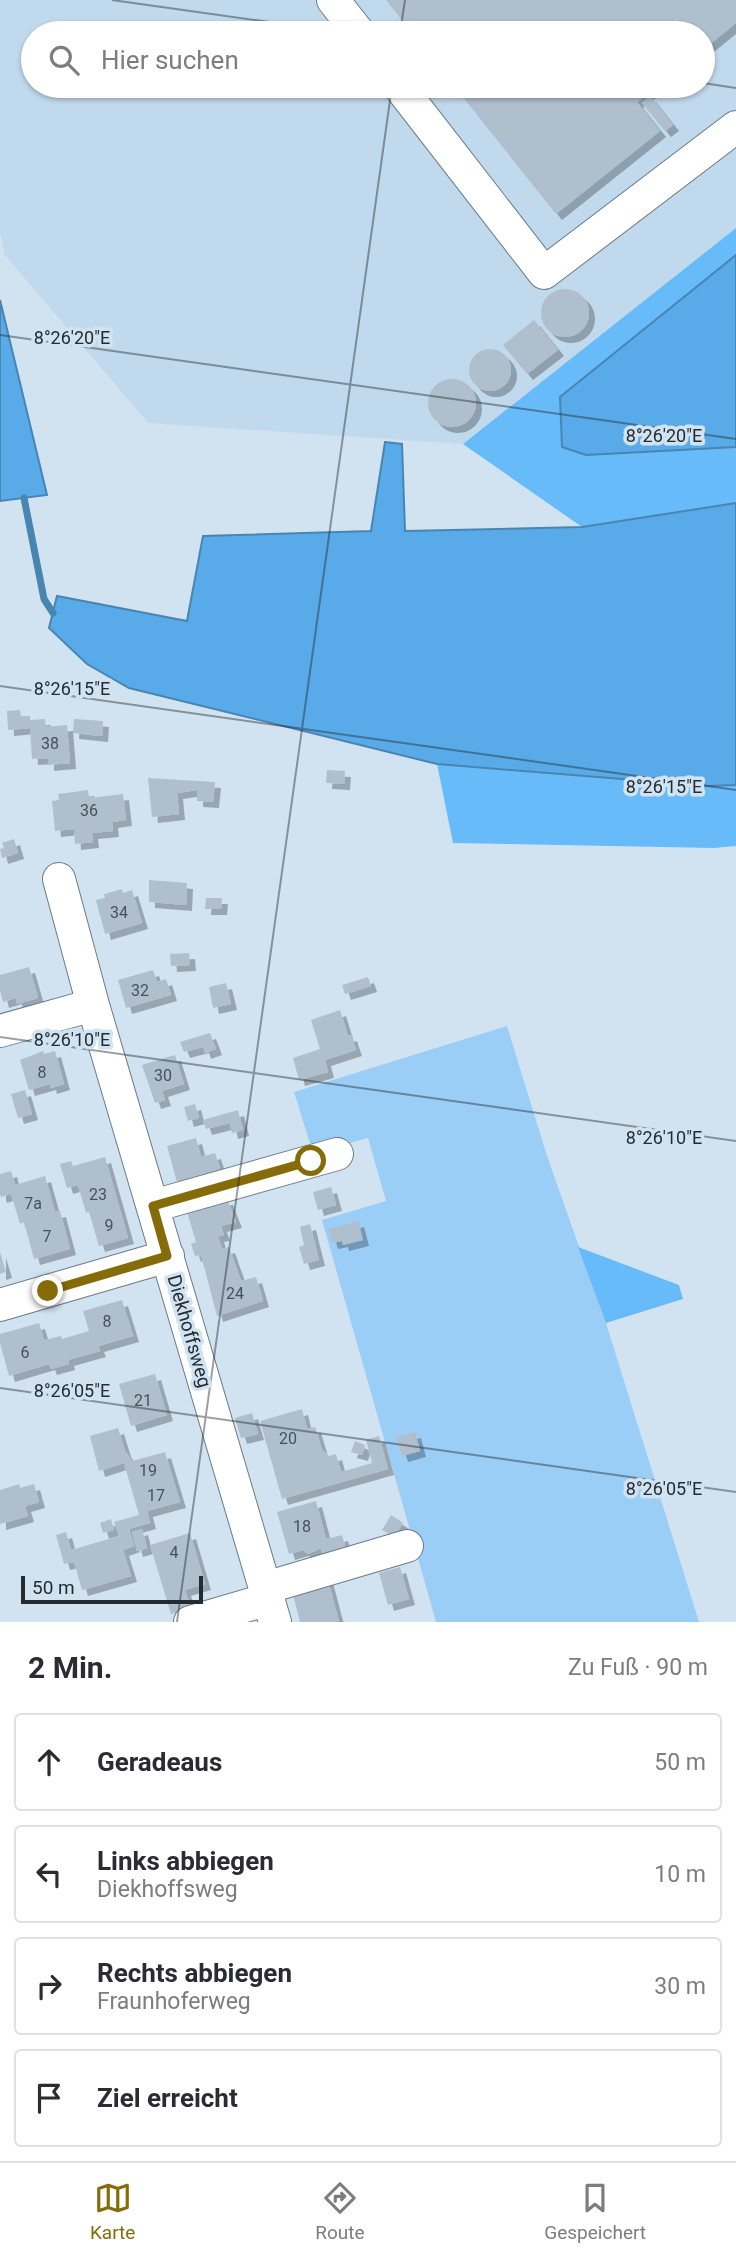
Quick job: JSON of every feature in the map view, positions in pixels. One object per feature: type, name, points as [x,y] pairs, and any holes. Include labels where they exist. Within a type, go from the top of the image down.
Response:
[{"type":"street","points":[[333,0],[350,21]]},
{"type":"street","points":[[408,98],[544,273],[736,127]]},
{"type":"street","name":"Diekhoffsweg","points":[[59,879],[93,1005],[270,1603]]},
{"type":"street","points":[[0,1031],[93,1005]]},
{"type":"street","points":[[153,1206],[337,1154]]},
{"type":"street","points":[[0,1305],[167,1256]]},
{"type":"street","points":[[190,1622],[270,1603],[407,1546]]},
{"type":"shaded area","points":[[0,0],[736,0],[736,228],[463,444],[148,423],[5,255],[0,233]]},
{"type":"shaded area","points":[[736,228],[736,255],[560,397],[585,455],[736,447],[736,503],[582,527],[463,444]]},
{"type":"shaded area","points":[[736,255],[736,447],[586,455],[562,447],[560,397]]},
{"type":"shaded area","points":[[0,300],[47,495],[0,501]]},
{"type":"shaded area","points":[[385,442],[402,444],[405,531],[582,527],[736,503],[736,785],[708,786],[437,764],[129,688],[87,664],[49,628],[57,596],[187,621],[203,536],[371,531]]},
{"type":"shaded area","points":[[437,764],[708,786],[736,785],[736,846],[714,848],[453,843]]},
{"type":"shaded area","points":[[507,1026],[547,1156],[606,1323],[699,1622],[436,1622],[322,1220],[386,1201],[368,1138],[313,1153],[294,1092]]},
{"type":"shaded area","points":[[578,1247],[679,1285],[683,1299],[606,1323]]},
{"type":"building","points":[[386,0],[736,0],[736,23],[715,40],[715,21],[403,21]]},
{"type":"building","points":[[464,98],[642,98],[637,102],[660,131],[556,214]]},
{"type":"building","points":[[652,98],[673,125],[665,131],[642,103]]},
{"type":"building","points":[[565,289],[582,296],[589,313],[582,330],[565,337],[548,330],[541,313],[548,296]]},
{"type":"building","points":[[534,320],[558,350],[527,374],[503,345]]},
{"type":"building","points":[[490,349],[505,355],[511,370],[505,385],[490,391],[475,385],[469,370],[475,355]]},
{"type":"building","points":[[452,379],[469,386],[476,403],[469,420],[452,427],[435,420],[428,403],[435,386]]},
{"type":"building","points":[[20,710],[21,717],[30,716],[30,720],[45,719],[46,727],[67,725],[70,763],[48,765],[48,758],[32,759],[30,728],[8,730],[7,711]]},
{"type":"building","points":[[74,719],[103,721],[102,736],[73,733]]},
{"type":"building","points":[[327,770],[345,771],[344,784],[326,783]]},
{"type":"building","points":[[148,778],[215,782],[213,802],[197,801],[197,790],[177,793],[179,814],[152,817]]},
{"type":"building","points":[[88,790],[89,798],[123,794],[126,820],[112,822],[113,831],[92,833],[93,842],[75,844],[74,829],[55,831],[52,801],[59,800],[58,794]]},
{"type":"building","points":[[14,839],[18,853],[2,858],[2,843]]},
{"type":"building","points":[[149,880],[187,883],[186,905],[149,902]]},
{"type":"building","points":[[122,889],[123,893],[132,890],[142,923],[105,934],[96,900],[105,898],[104,894]]},
{"type":"building","points":[[206,898],[222,898],[221,909],[205,909]]},
{"type":"building","points":[[189,953],[190,965],[171,966],[170,954]]},
{"type":"building","points":[[29,967],[38,998],[17,1004],[16,998],[3,1002],[0,975]]},
{"type":"building","points":[[153,970],[157,982],[166,979],[171,995],[126,1008],[118,980]]},
{"type":"building","points":[[368,977],[371,986],[345,994],[342,985]]},
{"type":"building","points":[[226,983],[231,1004],[213,1008],[209,987]]},
{"type":"building","points":[[340,1010],[348,1036],[351,1035],[356,1050],[325,1060],[328,1072],[299,1080],[293,1058],[320,1049],[311,1020]]},
{"type":"building","points":[[210,1033],[216,1049],[205,1053],[203,1047],[184,1052],[180,1042]]},
{"type":"building","points":[[43,1051],[44,1054],[55,1051],[64,1084],[51,1088],[50,1084],[29,1090],[20,1060]]},
{"type":"building","points":[[175,1055],[184,1084],[162,1091],[165,1100],[155,1103],[142,1065]]},
{"type":"building","points":[[25,1090],[32,1114],[18,1118],[11,1094]]},
{"type":"building","points":[[195,1104],[199,1118],[188,1121],[184,1107]]},
{"type":"building","points":[[238,1110],[243,1130],[232,1133],[230,1123],[206,1129],[203,1120]]},
{"type":"building","points":[[196,1138],[201,1157],[215,1153],[220,1169],[177,1182],[167,1146]]},
{"type":"building","points":[[105,1157],[128,1238],[99,1246],[78,1185],[67,1188],[60,1164],[71,1161],[73,1166]]},
{"type":"building","points":[[11,1171],[15,1185],[45,1176],[55,1212],[60,1211],[70,1249],[34,1259],[24,1222],[20,1224],[11,1194],[1,1197],[0,1194],[0,1174]]},
{"type":"building","points":[[331,1187],[336,1205],[318,1210],[313,1192]]},
{"type":"building","points":[[227,1199],[236,1222],[221,1226],[224,1235],[218,1236],[222,1249],[229,1247],[241,1281],[256,1277],[263,1301],[217,1316],[201,1255],[195,1256],[191,1244],[196,1242],[185,1205]]},
{"type":"building","points":[[358,1221],[363,1240],[343,1245],[342,1241],[332,1243],[328,1229]]},
{"type":"building","points":[[310,1224],[319,1260],[304,1264],[299,1247],[304,1245],[300,1227]]},
{"type":"building","points":[[0,1252],[6,1272],[0,1274]]},
{"type":"building","points":[[122,1300],[133,1336],[98,1346],[100,1351],[68,1360],[69,1364],[51,1369],[49,1364],[9,1376],[0,1334],[39,1323],[44,1340],[61,1336],[62,1339],[89,1331],[83,1311]]},
{"type":"building","points":[[155,1374],[167,1415],[131,1426],[119,1384]]},
{"type":"building","points":[[302,1409],[307,1429],[315,1427],[322,1450],[329,1456],[336,1454],[341,1472],[372,1463],[366,1440],[379,1436],[388,1469],[282,1499],[260,1421]]},
{"type":"building","points":[[252,1413],[258,1434],[241,1438],[235,1418]]},
{"type":"building","points":[[118,1428],[125,1451],[132,1461],[165,1452],[180,1502],[147,1511],[150,1523],[129,1529],[134,1546],[123,1550],[131,1576],[82,1590],[74,1562],[64,1564],[56,1535],[66,1532],[71,1550],[119,1536],[114,1522],[139,1515],[124,1463],[99,1471],[90,1436]]},
{"type":"building","points":[[415,1432],[420,1451],[402,1456],[396,1437]]},
{"type":"building","points":[[355,1441],[365,1445],[362,1455],[351,1452]]},
{"type":"building","points":[[19,1484],[20,1488],[34,1484],[39,1502],[25,1506],[28,1516],[0,1524],[0,1490]]},
{"type":"building","points":[[316,1501],[326,1539],[342,1535],[347,1553],[324,1560],[321,1548],[308,1554],[303,1550],[289,1554],[277,1512]]},
{"type":"building","points":[[391,1515],[403,1523],[394,1537],[382,1530]]},
{"type":"building","points":[[111,1519],[114,1530],[103,1533],[100,1523]]},
{"type":"building","points":[[142,1529],[147,1548],[137,1551],[132,1532]]},
{"type":"building","points":[[190,1533],[205,1584],[185,1590],[191,1609],[171,1614],[150,1545]]},
{"type":"building","points":[[400,1567],[409,1599],[388,1605],[379,1573]]},
{"type":"building","points":[[327,1577],[339,1622],[300,1622],[291,1587]]},
{"type":"waterway","points":[[24,498],[44,599],[53,613]]},
{"type":"route","points":[[48,1291],[167,1256],[153,1206],[311,1161]]}]
